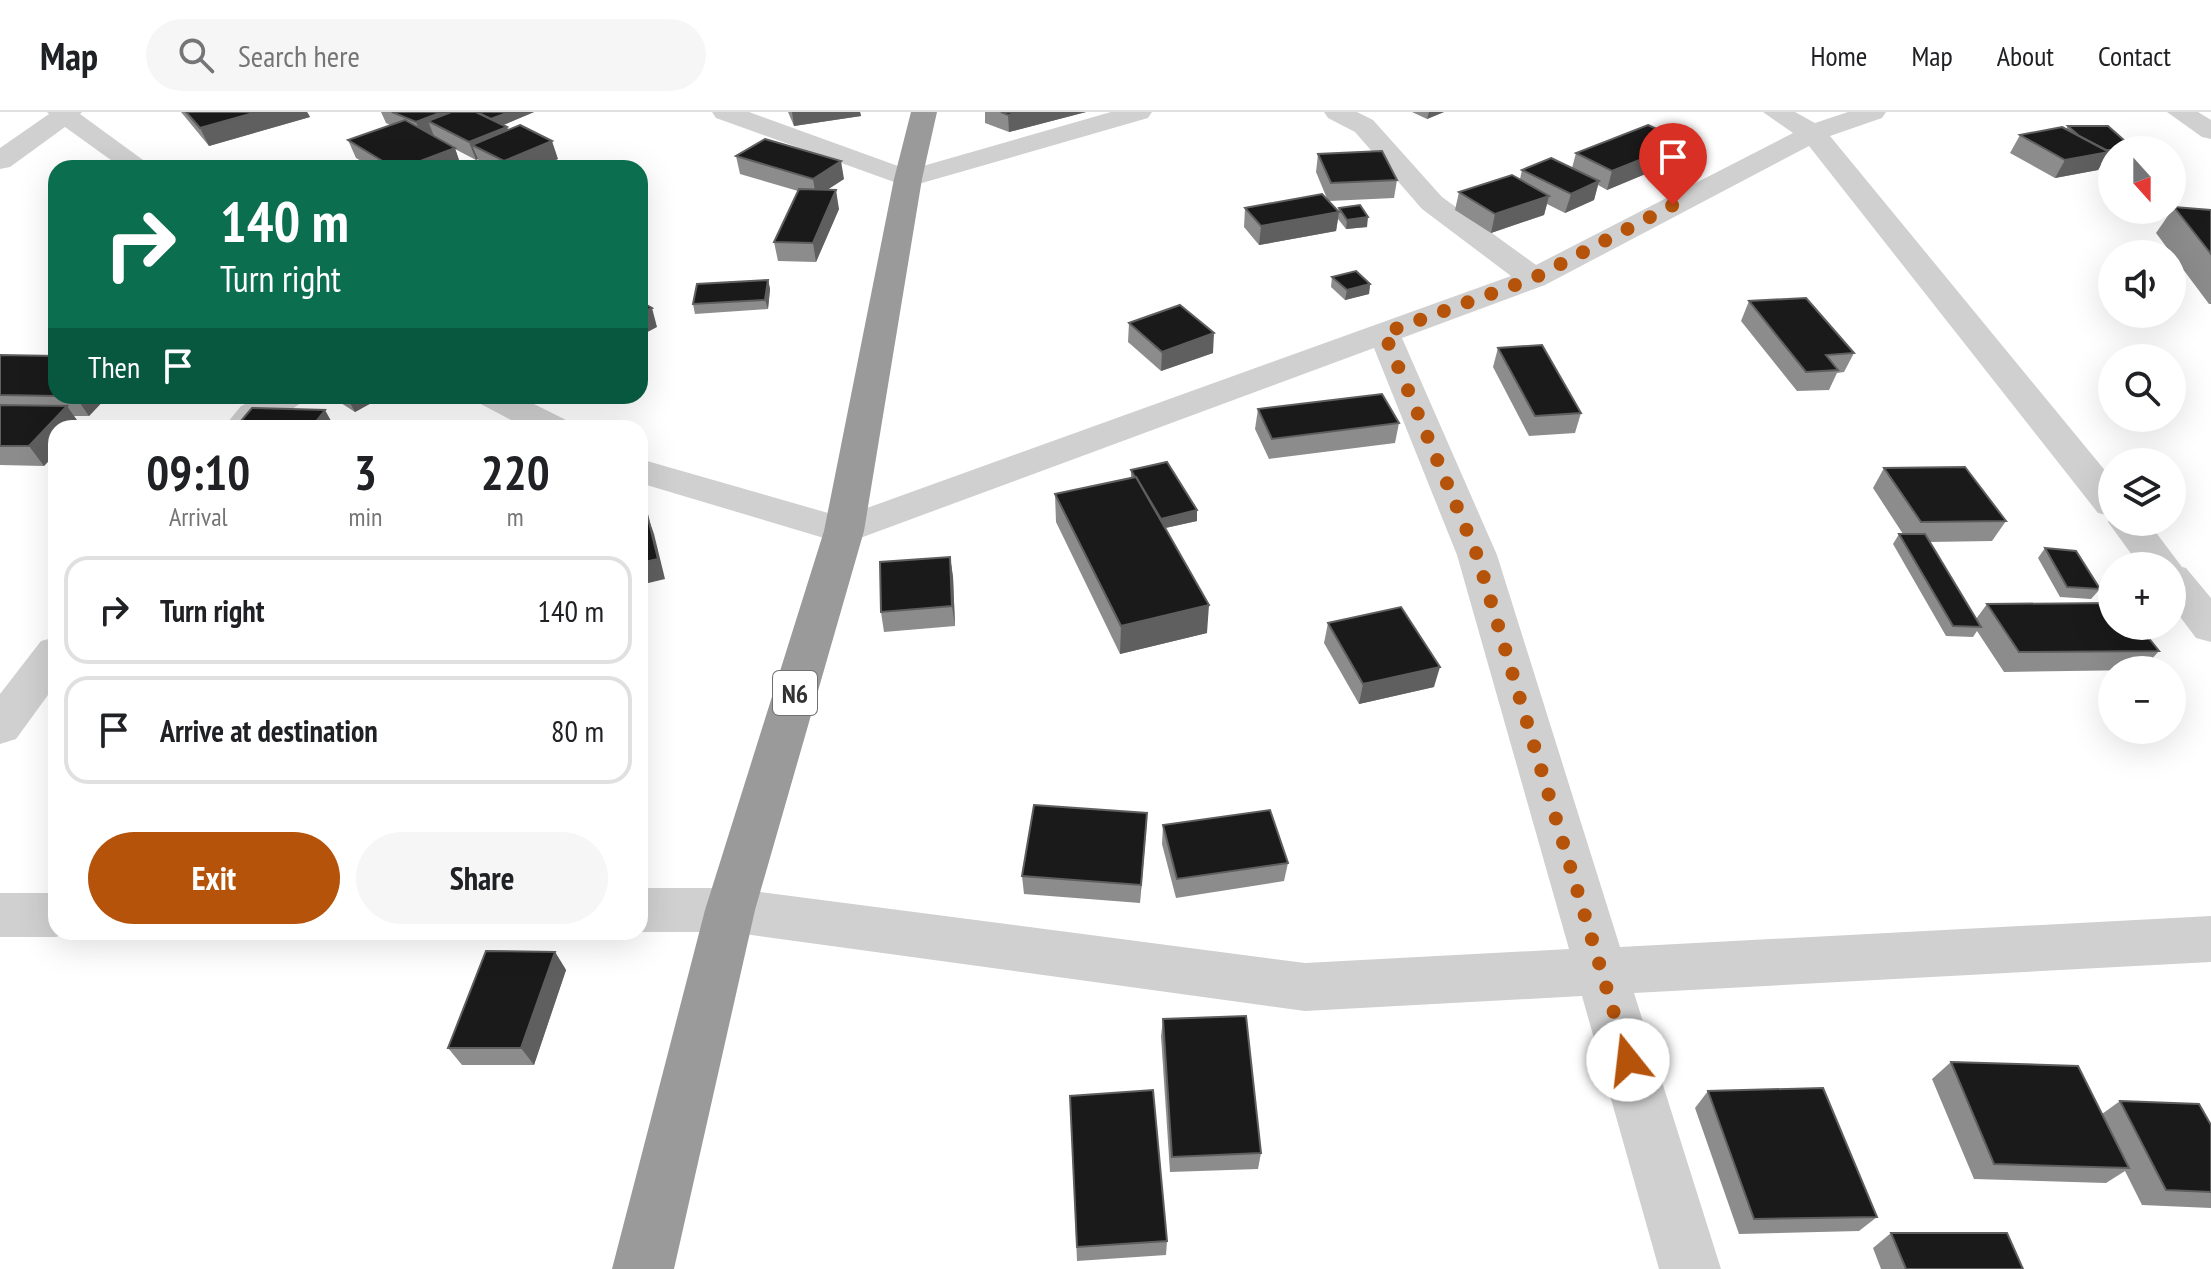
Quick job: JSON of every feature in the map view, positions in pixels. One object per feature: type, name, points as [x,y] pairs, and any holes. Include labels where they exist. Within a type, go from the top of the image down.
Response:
[{"type":"highway","name":"N6","points":[[643,1269],[730,910],[844,531],[908,179],[924,112]]},
{"type":"street","points":[[725,112],[908,179],[1139,112]]},
{"type":"street","points":[[1337,112],[1364,126],[1432,203],[1534,278]]},
{"type":"street","points":[[1776,112],[1813,133],[2098,487]]},
{"type":"street","points":[[648,473],[844,531],[1534,278],[1813,133],[1873,112]]},
{"type":"street","points":[[2180,112],[2211,131]]},
{"type":"street","points":[[0,161],[64,113],[129,160]]},
{"type":"street","points":[[1384,333],[1477,555],[1690,1269]]},
{"type":"street","points":[[248,420],[274,404]]},
{"type":"street","points":[[506,404],[538,420]]},
{"type":"street","points":[[2138,536],[2151,552]]},
{"type":"street","points":[[2186,596],[2211,627]]},
{"type":"street","points":[[0,727],[48,663]]},
{"type":"street","points":[[648,910],[730,910],[1305,987],[2211,939]]},
{"type":"street","points":[[0,915],[48,915]]},
{"type":"building","points":[[186,112],[257,112],[200,128]]},
{"type":"building","points":[[392,112],[442,112],[416,122]]},
{"type":"building","points":[[451,112],[476,112],[507,127],[469,142],[428,121]]},
{"type":"building","points":[[477,112],[509,112],[491,119]]},
{"type":"building","points":[[405,120],[455,148],[423,160],[381,160],[348,140]]},
{"type":"building","points":[[520,125],[552,141],[506,160],[472,145]]},
{"type":"building","points":[[1648,125],[1685,142],[1612,171],[1576,153]]},
{"type":"building","points":[[2068,126],[2108,126],[2119,136],[2098,136],[2098,146]]},
{"type":"building","points":[[2062,127],[2098,146],[2098,154],[2065,160],[2020,135]]},
{"type":"building","points":[[765,139],[841,161],[813,179],[736,156]]},
{"type":"building","points":[[1382,151],[1397,180],[1331,183],[1318,154]]},
{"type":"building","points":[[1551,158],[1599,181],[1571,194],[1522,170]]},
{"type":"building","points":[[1512,175],[1549,196],[1495,214],[1459,192]]},
{"type":"building","points":[[799,189],[836,190],[813,243],[774,242]]},
{"type":"building","points":[[1322,194],[1339,212],[1261,226],[1245,208]]},
{"type":"building","points":[[1360,205],[1368,217],[1347,220],[1339,208]]},
{"type":"building","points":[[2186,208],[2211,210],[2211,254],[2186,222]]},
{"type":"building","points":[[1356,271],[1370,284],[1347,290],[1332,277]]},
{"type":"building","points":[[768,280],[765,300],[693,304],[697,284]]},
{"type":"building","points":[[1806,298],[1854,353],[1826,355],[1838,370],[1806,372],[1749,301]]},
{"type":"building","points":[[1180,305],[1214,333],[1162,352],[1129,323]]},
{"type":"building","points":[[1542,345],[1581,413],[1535,416],[1498,348]]},
{"type":"building","points":[[0,355],[48,356],[48,396],[0,395]]},
{"type":"building","points":[[1382,394],[1399,423],[1272,439],[1258,409]]},
{"type":"building","points":[[0,405],[67,406],[54,420],[48,420],[48,426],[29,446],[0,446]]},
{"type":"building","points":[[252,408],[325,410],[317,420],[242,420]]},
{"type":"building","points":[[1167,462],[1197,510],[1161,519],[1131,470]]},
{"type":"building","points":[[1965,467],[2006,521],[1921,522],[1884,468]]},
{"type":"building","points":[[1136,477],[1209,605],[1121,626],[1055,494]]},
{"type":"building","points":[[648,518],[658,559],[648,561]]},
{"type":"building","points":[[1899,534],[1925,534],[1981,627],[1953,626]]},
{"type":"building","points":[[2045,548],[2076,551],[2098,589],[2067,587]]},
{"type":"building","points":[[950,557],[952,606],[881,612],[880,562]]},
{"type":"building","points":[[2098,603],[2098,640],[2150,640],[2159,651],[2019,652],[1987,604]]},
{"type":"building","points":[[1401,607],[1440,667],[1363,684],[1328,623]]},
{"type":"building","points":[[1034,805],[1147,813],[1141,885],[1022,876]]},
{"type":"building","points":[[1270,810],[1288,863],[1177,879],[1163,825]]},
{"type":"building","points":[[486,951],[555,952],[521,1048],[448,1048]]},
{"type":"building","points":[[1246,1016],[1261,1153],[1172,1157],[1163,1019]]},
{"type":"building","points":[[1951,1062],[2078,1066],[2129,1168],[1994,1164]]},
{"type":"building","points":[[1823,1088],[1877,1217],[1754,1219],[1708,1091]]},
{"type":"building","points":[[1153,1090],[1167,1241],[1077,1247],[1070,1096]]},
{"type":"building","points":[[2120,1101],[2199,1104],[2211,1125],[2211,1192],[2166,1190]]},
{"type":"building","points":[[1891,1233],[2007,1233],[2023,1269],[1906,1269]]},
{"type":"route","points":[[1628,1060],[1477,555],[1384,333],[1534,278],[1673,205]]}]
